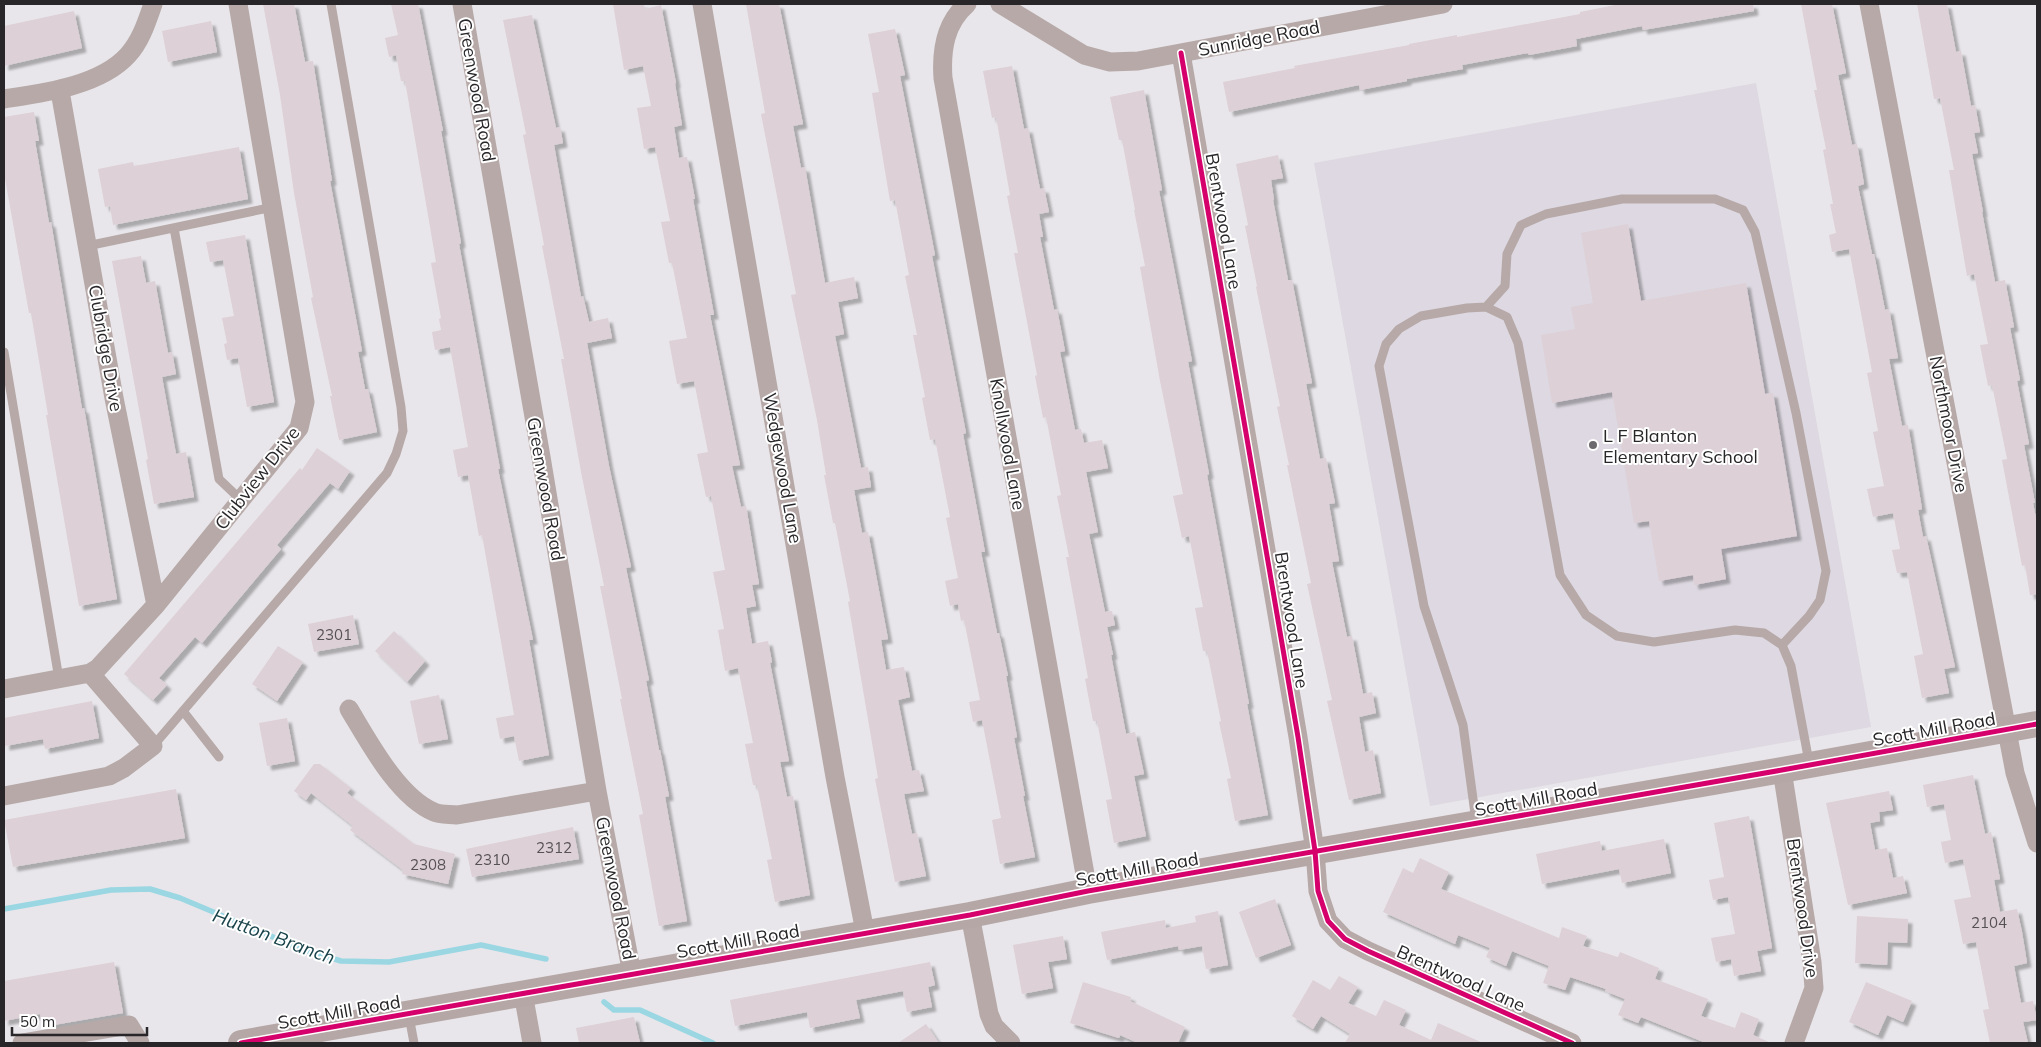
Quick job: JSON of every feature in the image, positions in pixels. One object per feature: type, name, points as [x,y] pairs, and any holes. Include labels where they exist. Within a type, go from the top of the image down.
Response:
[{"type":"street","points":[[4,100],[60,90],[95,78],[112,68],[128,55],[143,32],[153,4]]},
{"type":"street","name":"Clubview Drive","points":[[90,673],[98,668],[156,605],[241,500],[298,428],[305,402],[238,4]]},
{"type":"street","name":"Greenwood Road","points":[[462,4],[597,791],[632,974]]},
{"type":"street","name":"Wedgewood Lane","points":[[702,4],[835,778],[864,932]]},
{"type":"street","name":"Knollwood Lane","points":[[967,4],[959,10],[947,33],[942,55],[943,78],[1088,891]]},
{"type":"street","name":"Sunridge Road","points":[[1000,4],[1084,55],[1110,62],[1138,61],[1443,4]]},
{"type":"street","name":"Northmoor Drive","points":[[1869,4],[2006,730],[2015,772],[2037,843]]},
{"type":"street","name":"Brentwood Lane","points":[[1181,53],[1260,509],[1315,852],[1318,891],[1328,921],[1345,939],[1572,1043]]},
{"type":"street","name":"Clubridge Drive","points":[[60,90],[114,398],[156,605]]},
{"type":"street","points":[[4,689],[90,673],[153,746],[124,768],[109,776],[4,796]]},
{"type":"street","points":[[349,709],[371,746],[405,792],[435,813],[457,815],[597,791]]},
{"type":"street","name":"Scott Mill Road","points":[[241,1043],[312,1037],[409,1014],[523,993],[970,915],[1088,891],[2037,724]]},
{"type":"street","name":"Brentwood Drive","points":[[1782,770],[1812,962],[1814,988],[1794,1043]]},
{"type":"street","points":[[970,915],[989,1014],[994,1026],[1010,1043]]},
{"type":"street","points":[[523,993],[532,1043]]},
{"type":"street","points":[[22,1043],[129,1025],[140,1043]]},
{"type":"lane","points":[[153,746],[387,472],[396,454],[403,431],[399,397],[331,4]]},
{"type":"lane","points":[[1486,307],[1505,286],[1507,254],[1521,225],[1546,214],[1622,200],[1715,199],[1743,210],[1755,232],[1796,413],[1826,572],[1820,600],[1809,616],[1782,645]]},
{"type":"lane","points":[[87,246],[273,207]]},
{"type":"lane","points":[[174,228],[219,479],[241,500]]},
{"type":"lane","points":[[1476,824],[1463,725],[1424,606],[1379,366],[1386,344],[1399,329],[1421,316],[1467,308],[1486,307],[1508,317],[1518,343],[1560,575],[1586,616],[1617,636],[1654,642],[1735,630],[1764,633],[1782,645],[1791,666],[1809,765]]},
{"type":"lane","points":[[4,352],[59,679]]},
{"type":"lane","points":[[183,711],[219,757]]},
{"type":"lane","points":[[409,1014],[414,1043]]},
{"type":"shaded area","name":"L F Blanton Elementary School","points":[[1756,83],[1871,727],[1430,806],[1314,163]]},
{"type":"building","points":[[263,4],[294,4],[305,62],[313,61],[332,181],[330,181],[362,351],[358,352],[365,389],[368,389],[377,432],[339,440],[330,396],[332,396],[311,298],[313,297]]},
{"type":"building","points":[[391,4],[418,4],[443,131],[441,131],[461,243],[459,244],[500,469],[498,469],[533,640],[529,640],[549,755],[519,761],[514,736],[500,739],[496,718],[514,715],[482,535],[479,536],[468,475],[458,477],[453,450],[468,447],[450,347],[435,350],[432,332],[441,330],[439,319],[441,318],[431,263],[436,262],[405,81],[401,81],[396,55],[389,57],[385,38],[398,35]]},
{"type":"building","points":[[613,4],[644,4],[645,9],[661,5],[682,125],[674,127],[679,158],[687,157],[695,199],[693,199],[714,315],[710,315],[740,465],[732,466],[741,507],[746,506],[759,584],[752,585],[756,606],[746,608],[752,644],[768,641],[772,662],[770,663],[789,761],[780,762],[787,797],[793,796],[810,895],[775,902],[767,860],[772,859],[757,785],[753,785],[745,744],[753,743],[738,668],[725,671],[718,630],[724,629],[713,572],[725,570],[711,496],[706,497],[697,454],[708,452],[694,381],[677,384],[669,341],[687,338],[672,263],[669,263],[661,222],[670,221],[655,147],[644,149],[637,108],[651,106],[643,66],[624,70]]},
{"type":"building","points":[[746,4],[779,4],[803,124],[793,126],[801,168],[805,167],[825,283],[854,277],[858,298],[838,302],[844,334],[835,336],[861,468],[868,467],[871,487],[854,490],[862,533],[868,532],[888,639],[881,640],[886,670],[904,667],[910,697],[898,700],[912,771],[919,770],[924,791],[904,794],[912,834],[917,833],[926,876],[895,882],[875,779],[878,778],[848,602],[850,601],[835,523],[833,523],[824,475],[826,475],[817,420],[791,295],[796,294],[761,114],[765,113]]},
{"type":"building","points":[[1620,4],[1753,4],[1754,11],[1643,30],[1642,26],[1576,39],[1577,46],[1462,65],[1463,69],[1360,90],[1359,85],[1229,112],[1223,82],[1409,44],[1580,14],[1580,12]]},
{"type":"building","points":[[1801,4],[1832,4],[1846,73],[1838,75],[1852,145],[1857,144],[1864,184],[1858,186],[1885,310],[1889,309],[1898,358],[1889,359],[1902,426],[1908,425],[1922,509],[1918,510],[1923,537],[1926,536],[1955,667],[1944,669],[1949,693],[1922,698],[1914,656],[1923,654],[1907,572],[1897,573],[1892,550],[1900,549],[1893,513],[1873,517],[1867,489],[1884,486],[1873,432],[1878,431],[1867,373],[1872,372],[1849,249],[1832,252],[1829,235],[1836,233],[1830,204],[1833,204],[1823,150],[1826,149],[1814,90],[1817,90]]},
{"type":"building","points":[[1917,4],[1947,4],[1956,52],[1961,51],[1971,106],[1975,105],[1980,132],[1974,133],[1978,153],[1972,154],[1995,282],[2005,280],[2014,327],[2010,328],[2020,380],[2017,381],[2029,444],[2024,445],[2037,523],[2037,594],[2030,595],[2025,565],[2022,566],[2002,460],[2007,459],[1992,385],[1988,386],[1980,345],[1988,344],[1974,274],[1967,276],[1949,170],[1954,170],[1940,98],[1934,99]]},
{"type":"building","points":[[74,11],[82,48],[4,66],[4,26]]},
{"type":"building","points":[[532,15],[556,128],[560,127],[563,143],[554,145],[581,297],[583,296],[589,322],[608,318],[612,338],[587,343],[609,466],[631,567],[626,568],[649,680],[646,681],[669,796],[665,797],[687,921],[659,926],[639,815],[643,814],[600,586],[604,586],[561,359],[564,359],[523,135],[526,134],[503,20]]},
{"type":"building","points":[[211,21],[217,52],[168,62],[162,31]]},
{"type":"building","points":[[895,29],[905,75],[900,76],[935,255],[932,256],[966,433],[963,434],[985,552],[981,552],[997,633],[999,633],[1008,676],[1006,676],[1017,737],[1014,738],[1035,857],[1000,864],[992,820],[1001,818],[982,720],[973,722],[969,702],[980,700],[964,620],[961,621],[958,604],[950,606],[945,581],[958,578],[946,518],[950,517],[935,439],[930,440],[922,398],[925,397],[913,335],[917,335],[905,276],[909,275],[895,200],[890,201],[872,93],[879,92],[868,34]]},
{"type":"building","points":[[1012,66],[1024,129],[1028,128],[1040,189],[1044,188],[1049,212],[1039,214],[1043,237],[1040,237],[1054,310],[1057,309],[1065,351],[1060,352],[1075,430],[1081,429],[1084,443],[1102,440],[1108,468],[1086,472],[1098,532],[1089,534],[1105,612],[1112,611],[1115,625],[1107,627],[1126,734],[1135,732],[1144,774],[1134,776],[1146,836],[1114,843],[1106,800],[1112,799],[1097,721],[1093,721],[1085,679],[1088,678],[1066,557],[1069,557],[1057,496],[1061,495],[1046,417],[1043,418],[1035,376],[1037,375],[1014,253],[1018,253],[1007,196],[1010,195],[996,117],[992,118],[983,71]]},
{"type":"building","points":[[1144,90],[1162,190],[1159,191],[1192,361],[1188,362],[1209,474],[1207,475],[1268,815],[1235,821],[1227,779],[1231,778],[1219,722],[1221,721],[1207,651],[1203,651],[1195,608],[1203,607],[1189,536],[1182,538],[1173,496],[1183,494],[1160,381],[1140,267],[1145,266],[1135,210],[1122,140],[1119,140],[1110,97]]},
{"type":"building","points":[[34,112],[39,141],[35,141],[117,599],[79,606],[46,415],[48,415],[31,313],[29,313],[4,173],[4,117]]},
{"type":"building","points":[[239,147],[248,199],[113,225],[110,206],[105,207],[98,169],[133,162],[134,166]]},
{"type":"building","points":[[1278,155],[1283,178],[1271,180],[1273,200],[1288,280],[1292,280],[1312,383],[1306,384],[1320,459],[1326,458],[1335,503],[1329,504],[1339,561],[1332,562],[1347,637],[1352,636],[1363,694],[1372,692],[1376,713],[1359,717],[1365,752],[1373,750],[1381,793],[1349,800],[1327,701],[1332,700],[1307,584],[1311,583],[1287,465],[1289,465],[1277,407],[1280,406],[1256,287],[1245,226],[1248,225],[1236,164]]},
{"type":"building","points":[[1628,224],[1641,301],[1746,283],[1765,394],[1773,393],[1797,536],[1721,549],[1726,579],[1694,585],[1693,575],[1659,581],[1649,521],[1634,523],[1612,392],[1552,403],[1541,335],[1575,329],[1571,307],[1593,303],[1581,233]]},
{"type":"building","points":[[245,235],[274,402],[247,407],[238,358],[227,360],[224,344],[227,343],[222,318],[234,316],[223,260],[210,262],[206,242]]},
{"type":"building","points":[[141,256],[146,283],[155,281],[168,353],[172,352],[176,374],[162,377],[176,454],[186,452],[194,497],[154,504],[146,460],[148,459],[112,261]]},
{"type":"building","points":[[317,448],[350,471],[338,489],[330,483],[277,545],[281,549],[202,643],[195,637],[159,678],[167,685],[153,700],[124,674],[300,468],[302,470]]},
{"type":"building","points":[[353,615],[359,644],[314,652],[308,624]]},
{"type":"building","points":[[394,631],[425,661],[407,682],[375,651]]},
{"type":"building","points":[[278,646],[303,662],[277,701],[252,684]]},
{"type":"building","points":[[439,695],[448,739],[419,744],[410,701]]},
{"type":"building","points":[[92,701],[99,738],[45,749],[43,739],[5,746],[4,718]]},
{"type":"building","points":[[287,718],[295,761],[267,766],[259,723]]},
{"type":"building","points":[[314,764],[320,764],[351,788],[347,793],[414,844],[455,854],[448,884],[402,874],[403,870],[350,830],[353,826],[311,793],[306,800],[294,791]]},
{"type":"building","points":[[1973,775],[1985,834],[1991,832],[2000,879],[1994,880],[2000,912],[2017,909],[2022,932],[2027,963],[2014,966],[2021,1003],[2033,1001],[2037,1020],[2023,1022],[2028,1043],[1990,1043],[1983,1010],[1989,1009],[1976,942],[1963,944],[1954,900],[1971,897],[1963,859],[1945,863],[1941,842],[1951,840],[1944,804],[1927,807],[1923,785]]},
{"type":"building","points":[[176,789],[185,838],[13,867],[4,820]]},
{"type":"building","points":[[1889,791],[1893,810],[1879,812],[1880,821],[1870,823],[1875,850],[1887,848],[1893,878],[1903,876],[1907,893],[1848,905],[1826,803]]},
{"type":"building","points":[[1749,816],[1772,948],[1757,951],[1761,971],[1734,976],[1731,959],[1716,962],[1711,938],[1735,934],[1728,897],[1713,900],[1709,880],[1724,877],[1714,823]]},
{"type":"building","points":[[573,827],[579,859],[472,877],[466,849]]},
{"type":"building","points":[[1664,839],[1671,873],[1622,883],[1619,869],[1542,884],[1536,854],[1600,841],[1602,851]]},
{"type":"building","points":[[1420,858],[1449,872],[1441,889],[1559,938],[1562,927],[1587,936],[1583,946],[1618,957],[1620,952],[1659,968],[1655,979],[1708,999],[1701,1016],[1735,1028],[1741,1012],[1759,1019],[1753,1035],[1771,1043],[1706,1043],[1641,1017],[1638,1023],[1618,1015],[1625,999],[1605,991],[1606,989],[1570,977],[1565,990],[1543,983],[1549,966],[1512,951],[1506,966],[1486,957],[1490,948],[1458,935],[1455,944],[1383,912],[1403,868],[1413,873]]},
{"type":"building","points":[[1275,899],[1291,945],[1256,958],[1239,912]]},
{"type":"building","points":[[1218,911],[1228,965],[1206,969],[1202,946],[1179,950],[1178,946],[1107,960],[1101,932],[1165,920],[1166,928],[1196,922],[1195,916]]},
{"type":"building","points":[[1857,916],[1908,919],[1907,943],[1888,942],[1887,965],[1855,963]]},
{"type":"building","points":[[1063,936],[1067,959],[1048,962],[1053,988],[1022,994],[1013,945]]},
{"type":"building","points":[[114,962],[123,1013],[42,1027],[40,1014],[4,1021],[4,981]]},
{"type":"building","points":[[930,962],[935,985],[928,987],[932,1007],[907,1012],[903,991],[856,1000],[860,1018],[810,1028],[807,1012],[735,1026],[730,1000]]},
{"type":"building","points":[[1339,976],[1358,987],[1348,1003],[1376,1016],[1384,1000],[1406,1010],[1399,1025],[1431,1040],[1438,1023],[1483,1043],[1345,1043],[1350,1034],[1321,1016],[1313,1029],[1292,1016],[1313,980],[1330,990]]},
{"type":"building","points":[[1083,982],[1131,997],[1130,1001],[1185,1027],[1178,1043],[1138,1043],[1120,1035],[1119,1038],[1070,1023]]},
{"type":"building","points":[[1866,982],[1912,1001],[1903,1022],[1887,1015],[1878,1035],[1849,1022]]},
{"type":"building","points":[[634,1017],[640,1043],[579,1043],[576,1028]]},
{"type":"building","points":[[926,1024],[939,1043],[898,1043]]},
{"type":"waterway","name":"Hutton Branch","points":[[4,909],[111,890],[150,889],[180,898],[304,950],[341,961],[389,962],[481,945],[546,959]]},
{"type":"waterway","name":"Hutton Branch","points":[[604,1002],[614,1010],[640,1010],[713,1043]]},
{"type":"cycle path","points":[[1181,53],[1298,737],[1315,851],[1318,891],[1328,921],[1345,939],[1368,951],[1572,1043]]},
{"type":"cycle path","points":[[241,1043],[970,915],[1088,891],[2037,724]]},
{"type":"place","name":"L F Blanton Elementary School","points":[[1593,445]]}]
